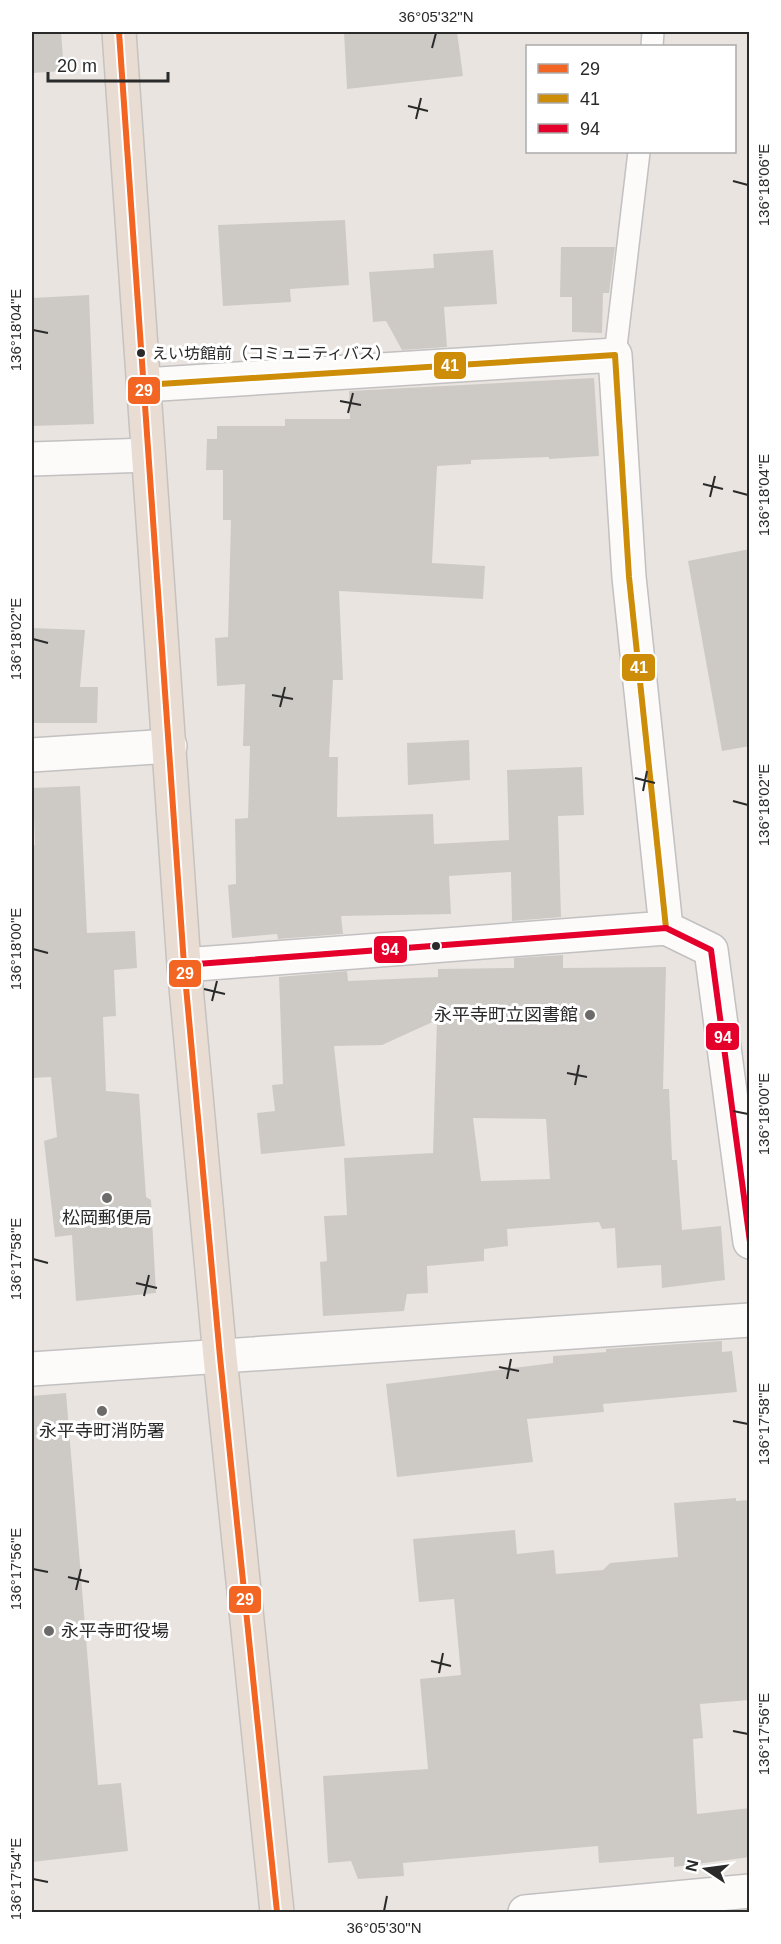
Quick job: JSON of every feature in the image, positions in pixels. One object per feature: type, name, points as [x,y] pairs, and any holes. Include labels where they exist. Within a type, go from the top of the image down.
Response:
[{"type":"highway","points":[[119,32],[184,965],[220,1357],[277,1912]]},
{"type":"street","points":[[144,385],[615,355],[629,576],[666,928]]},
{"type":"street","points":[[32,459],[148,455]]},
{"type":"street","points":[[32,755],[170,746]]},
{"type":"street","points":[[184,965],[666,928],[711,950],[750,1242]]},
{"type":"street","points":[[32,1369],[750,1320]]},
{"type":"street","points":[[525,1912],[750,1891]]},
{"type":"lane","points":[[615,355],[639,153]]},
{"type":"building","points":[[32,32],[61,32],[64,71],[32,73]]},
{"type":"building","points":[[344,32],[457,32],[463,76],[347,89]]},
{"type":"building","points":[[345,220],[349,285],[290,289],[291,302],[223,306],[218,225]]},
{"type":"building","points":[[561,247],[615,247],[609,293],[603,293],[602,333],[572,332],[572,297],[560,297]]},
{"type":"building","points":[[493,250],[497,304],[444,307],[447,347],[402,350],[386,321],[373,322],[369,272],[434,268],[433,254]]},
{"type":"building","points":[[89,295],[94,424],[32,426],[32,298]]},
{"type":"building","points":[[594,378],[599,456],[471,460],[471,464],[437,466],[432,563],[485,566],[483,599],[339,591],[343,680],[333,680],[329,757],[338,757],[337,817],[433,814],[434,844],[509,840],[507,770],[582,767],[584,815],[558,816],[561,917],[512,921],[511,872],[449,876],[451,914],[341,916],[343,934],[278,939],[277,934],[232,938],[228,885],[236,884],[235,819],[248,818],[250,746],[243,746],[245,684],[217,686],[215,638],[228,637],[231,520],[223,520],[223,470],[206,470],[207,439],[217,439],[217,426],[285,426],[285,419],[350,419],[349,391]]},
{"type":"building","points":[[750,549],[750,746],[722,751],[688,561]]},
{"type":"building","points":[[32,628],[85,630],[80,687],[98,687],[97,723],[32,723]]},
{"type":"building","points":[[469,740],[470,780],[408,785],[407,743]]},
{"type":"building","points":[[80,786],[87,933],[135,931],[137,968],[114,970],[116,1016],[103,1017],[106,1091],[139,1094],[146,1197],[151,1200],[156,1293],[76,1301],[72,1235],[55,1237],[44,1141],[57,1137],[51,1077],[32,1078],[32,845],[35,845],[33,788]]},
{"type":"building","points":[[563,955],[563,968],[666,967],[663,1089],[669,1089],[672,1160],[677,1160],[682,1230],[721,1226],[725,1280],[662,1288],[661,1265],[617,1268],[615,1228],[602,1229],[599,1222],[507,1229],[508,1246],[484,1249],[484,1261],[427,1266],[428,1293],[407,1294],[404,1311],[323,1316],[320,1262],[327,1261],[324,1216],[347,1215],[344,1158],[433,1153],[437,1020],[382,1045],[334,1046],[345,1146],[261,1154],[257,1113],[275,1111],[272,1085],[283,1084],[279,977],[347,971],[348,981],[438,977],[438,969],[514,968],[514,958]],"holes":[[[473,1118],[546,1119],[550,1179],[481,1181]]]},
{"type":"building","points":[[722,1341],[722,1352],[732,1351],[737,1392],[603,1404],[604,1412],[527,1419],[533,1462],[397,1477],[386,1384],[553,1363],[553,1356],[606,1352],[606,1349]]},
{"type":"building","points":[[66,1393],[98,1785],[121,1783],[128,1851],[32,1862],[32,1396]]},
{"type":"building","points":[[736,1498],[736,1501],[750,1500],[750,1700],[700,1704],[703,1738],[693,1739],[697,1814],[750,1808],[750,1857],[674,1867],[674,1857],[599,1863],[598,1846],[403,1863],[404,1876],[358,1879],[351,1861],[328,1863],[323,1776],[428,1769],[420,1679],[461,1675],[454,1599],[419,1602],[413,1539],[515,1530],[517,1554],[554,1550],[556,1574],[603,1570],[610,1563],[678,1557],[674,1503]]},
{"type":"transit line","name":"29","points":[[119,32],[184,965],[220,1357],[277,1912]]},
{"type":"transit line","name":"41","points":[[144,385],[615,355],[629,577],[666,928]]},
{"type":"transit line","name":"94","points":[[184,965],[666,928],[711,950],[750,1242]]},
{"type":"place","name":"えい坊館前（コミュニティバス）","points":[[141,353]]},
{"type":"place","name":"永平寺町立図書館","points":[[590,1015]]},
{"type":"place","name":"松岡郵便局","points":[[107,1198]]},
{"type":"place","name":"永平寺町消防署","points":[[102,1411]]},
{"type":"place","name":"永平寺町役場","points":[[49,1631]]}]
